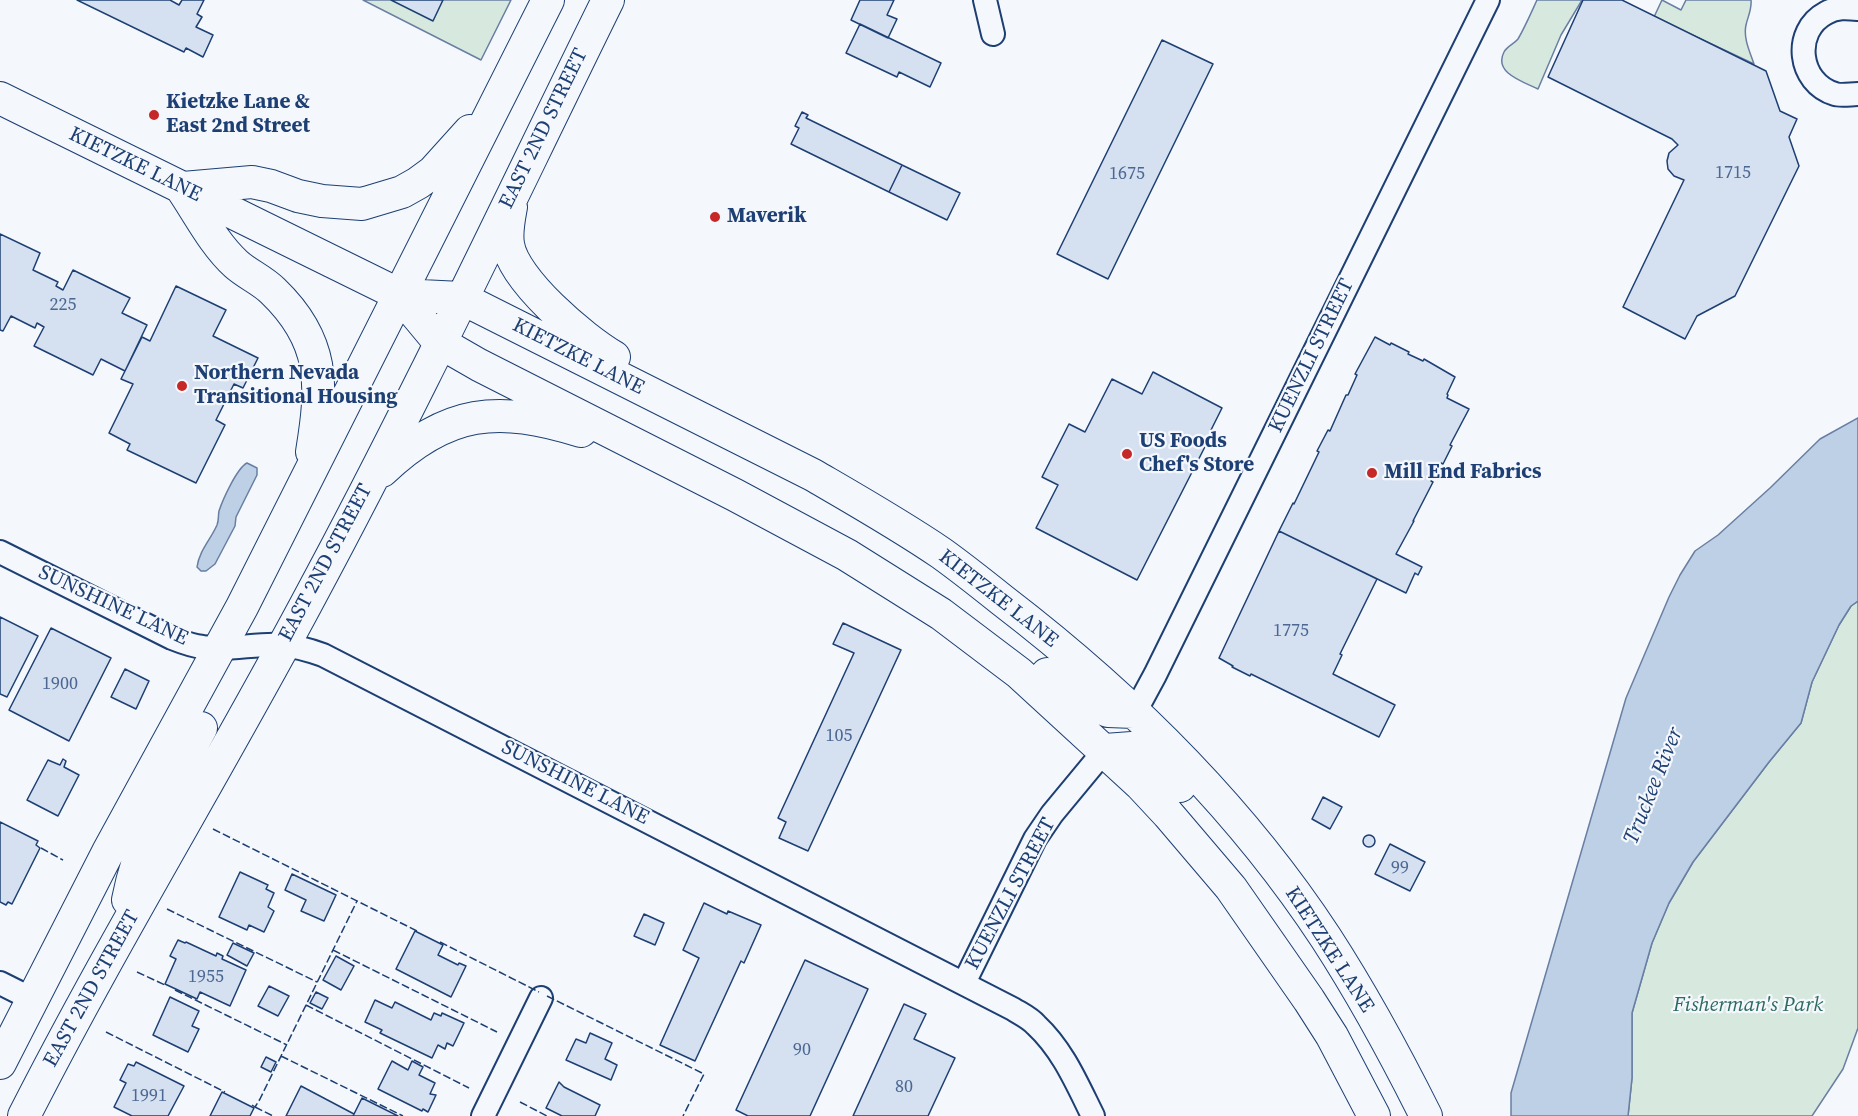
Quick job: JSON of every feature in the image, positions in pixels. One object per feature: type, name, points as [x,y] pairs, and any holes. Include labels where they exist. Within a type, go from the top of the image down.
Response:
[{"type":"main road","points":[[0,1063],[108,852],[220,648],[307,481],[548,0]]},
{"type":"main road","name":"EAST 2ND STREET","points":[[24,1116],[124,930],[284,645],[440,342],[608,0]]},
{"type":"main road","name":"KIETZKE LANE","points":[[0,98],[400,295],[461,298],[813,475],[942,554],[1029,620],[1135,712],[1234,818],[1275,866],[1325,936],[1395,1054],[1426,1116]]},
{"type":"main road","points":[[307,481],[319,395],[318,371],[313,347],[304,328],[290,308],[271,289],[236,264],[220,245],[182,188],[252,182],[322,201],[362,204],[382,199],[402,192],[433,172],[498,99]]},
{"type":"main road","points":[[513,193],[507,244],[520,272],[562,318],[583,337],[703,420]]},
{"type":"main road","name":"KIETZKE LANE","points":[[400,295],[440,342],[479,365],[745,501],[864,566],[941,614],[1019,673],[1105,750],[1168,814],[1250,914],[1321,1018],[1374,1116]]},
{"type":"main road","points":[[368,484],[418,440],[449,425],[478,416],[509,415],[546,421],[648,451]]},
{"type":"main road","points":[[124,930],[136,866],[145,838],[222,687],[225,675],[220,648]]},
{"type":"main road","points":[[1019,673],[1029,669],[1043,671],[1081,700],[1108,711],[1135,712]]},
{"type":"main road","points":[[1105,750],[1132,748],[1156,761],[1203,809],[1221,818],[1234,818]]},
{"type":"street","points":[[985,0],[993,34]]},
{"type":"street","name":"KUENZLI STREET","points":[[1135,712],[1488,0]]},
{"type":"street","points":[[1858,9],[1822,7],[1809,28],[1802,50],[1807,72],[1822,88],[1837,95],[1858,94]]},
{"type":"street","name":"SUNSHINE LANE","points":[[0,552],[187,644],[204,648],[261,644],[284,645],[323,655],[1013,1009],[1034,1023],[1051,1040],[1066,1063],[1093,1116]]},
{"type":"street","name":"KUENZLI STREET","points":[[964,984],[1035,839],[1052,814],[1105,750]]},
{"type":"street","points":[[0,983],[32,999]]},
{"type":"street","points":[[483,1116],[541,998]]},
{"type":"green space","points":[[363,0],[511,0],[481,60]]},
{"type":"green space","points":[[1537,0],[1582,0],[1561,35],[1538,89],[1518,80],[1506,71],[1502,59],[1505,50],[1518,39]]},
{"type":"green space","points":[[1662,0],[1681,10],[1686,0],[1751,0],[1745,35],[1754,64],[1654,17]]},
{"type":"green space","name":"Fisherman's Park","points":[[1858,601],[1858,1028],[1843,1069],[1812,1116],[1628,1116],[1632,1078],[1632,1013],[1652,943],[1669,903],[1693,862],[1801,723],[1812,682],[1839,625],[1851,606]]},
{"type":"water","name":"Truckee River","points":[[1858,418],[1858,601],[1851,606],[1839,625],[1812,682],[1801,723],[1693,862],[1669,903],[1652,943],[1632,1013],[1632,1078],[1628,1116],[1511,1116],[1511,1093],[1626,698],[1669,597],[1695,551],[1718,535],[1820,439]]},
{"type":"water","points":[[247,463],[257,468],[257,475],[236,517],[235,526],[215,564],[206,571],[201,571],[197,567],[198,561],[217,525],[224,499],[235,477]]},
{"type":"building","points":[[77,0],[170,0],[179,5],[182,0],[204,0],[197,14],[202,17],[196,27],[213,35],[203,57],[186,48],[184,52]]},
{"type":"building","points":[[391,0],[443,0],[433,21]]},
{"type":"building","points":[[860,0],[894,0],[887,15],[897,19],[888,38],[851,20]]},
{"type":"building","points":[[1583,0],[1622,0],[1766,71],[1780,111],[1797,119],[1789,137],[1799,166],[1735,296],[1697,316],[1685,339],[1623,307],[1684,180],[1674,176],[1668,169],[1669,153],[1678,145],[1672,139],[1548,77]]},
{"type":"building","points":[[860,24],[941,63],[930,87],[899,72],[897,77],[846,53]]},
{"type":"building","points":[[1162,40],[1213,64],[1108,279],[1057,254]]},
{"type":"building","points":[[802,112],[808,115],[806,118],[902,165],[889,192],[791,144],[799,128],[795,126]]},
{"type":"building","points":[[902,165],[960,193],[947,220],[889,192]]},
{"type":"building","points":[[0,234],[40,253],[33,270],[58,282],[56,286],[63,290],[73,270],[130,298],[122,313],[147,325],[125,371],[101,359],[93,375],[34,346],[44,327],[37,323],[35,328],[11,316],[3,331],[0,330]]},
{"type":"building","name":"Northern Nevada Transitional Housing","points":[[176,286],[226,310],[213,336],[258,358],[243,388],[234,384],[216,420],[225,425],[196,483],[127,450],[130,444],[109,433],[133,384],[121,379],[142,337],[150,341]]},
{"type":"building","name":"Mill End Fabrics","points":[[1375,337],[1423,361],[1424,359],[1455,377],[1447,398],[1469,409],[1396,554],[1422,567],[1418,575],[1415,573],[1406,593],[1279,531]]},
{"type":"building","name":"US Foods Chef's Store","points":[[1153,372],[1222,408],[1211,430],[1213,431],[1137,580],[1036,528],[1058,485],[1042,477],[1069,424],[1085,432],[1112,379],[1142,394]]},
{"type":"building","points":[[1279,531],[1377,579],[1340,654],[1342,655],[1333,674],[1395,705],[1379,737],[1251,674],[1250,676],[1219,658]]},
{"type":"building","points":[[0,617],[38,636],[7,697],[0,694]]},
{"type":"building","points":[[843,623],[901,650],[808,851],[779,838],[786,822],[778,818],[854,653],[833,644]]},
{"type":"building","points":[[51,628],[111,658],[69,741],[9,710]]},
{"type":"building","points":[[125,669],[149,681],[136,709],[111,697]]},
{"type":"building","points":[[63,759],[66,761],[64,767],[79,775],[58,816],[27,800],[48,760],[60,765]]},
{"type":"building","points":[[1323,797],[1342,807],[1330,829],[1312,819]]},
{"type":"building","points":[[0,822],[38,841],[36,845],[40,848],[12,904],[8,902],[6,905],[0,902]]},
{"type":"building","points":[[1369,835],[1375,841],[1369,847],[1363,841]]},
{"type":"building","points":[[1390,844],[1425,862],[1410,891],[1375,874]]},
{"type":"building","points":[[240,872],[268,885],[266,889],[274,893],[268,907],[274,911],[264,932],[249,925],[247,930],[219,917]]},
{"type":"building","points":[[292,874],[336,895],[324,921],[301,911],[306,900],[285,890]]},
{"type":"building","points":[[704,903],[727,914],[728,911],[761,925],[744,963],[741,961],[695,1061],[660,1045],[699,958],[683,950]]},
{"type":"building","points":[[644,914],[664,923],[655,945],[634,936]]},
{"type":"building","points":[[415,931],[443,945],[438,955],[458,965],[459,963],[466,966],[451,997],[396,969]]},
{"type":"building","points":[[178,940],[216,956],[217,953],[223,956],[222,959],[246,970],[230,1006],[200,992],[197,999],[165,984],[176,959],[170,956]]},
{"type":"building","points":[[233,943],[254,953],[247,966],[227,955]]},
{"type":"building","points":[[336,956],[354,966],[341,990],[323,980]]},
{"type":"building","points":[[805,960],[868,989],[810,1116],[748,1116],[736,1110]]},
{"type":"building","points":[[269,986],[289,996],[278,1016],[258,1006]]},
{"type":"building","points":[[316,992],[328,998],[322,1009],[310,1003]]},
{"type":"building","points":[[170,997],[199,1011],[192,1026],[199,1029],[188,1052],[153,1035]]},
{"type":"building","points":[[375,1000],[392,1008],[395,1002],[431,1020],[434,1013],[441,1016],[442,1013],[464,1023],[453,1046],[447,1043],[445,1049],[438,1045],[432,1058],[380,1033],[382,1030],[365,1022]]},
{"type":"building","points":[[904,1004],[926,1014],[914,1039],[955,1058],[928,1116],[853,1116]]},
{"type":"building","points":[[590,1033],[612,1043],[605,1059],[617,1065],[611,1080],[566,1060],[576,1039],[586,1043]]},
{"type":"building","points":[[266,1057],[276,1062],[271,1072],[261,1067]]},
{"type":"building","points":[[392,1061],[408,1070],[412,1061],[423,1067],[419,1075],[435,1083],[430,1094],[436,1095],[428,1112],[378,1089]]},
{"type":"building","points":[[136,1062],[184,1086],[168,1116],[132,1116],[114,1107],[126,1083],[120,1080],[128,1064],[134,1066]]},
{"type":"building","points":[[559,1082],[564,1087],[600,1105],[595,1116],[562,1116],[546,1108]]},
{"type":"building","points":[[301,1086],[354,1114],[353,1116],[286,1116]]},
{"type":"building","points":[[222,1092],[254,1108],[250,1116],[210,1116]]},
{"type":"building","points":[[362,1098],[398,1116],[353,1116]]},
{"type":"fence","points":[[213,829],[419,932]]},
{"type":"fence","points":[[41,848],[63,860]]},
{"type":"fence","points":[[252,1105],[255,1107],[260,1099],[357,901]]},
{"type":"fence","points":[[167,909],[317,982]]},
{"type":"fence","points":[[440,942],[539,992]]},
{"type":"fence","points":[[333,950],[497,1032]]},
{"type":"fence","points":[[137,972],[167,986]]},
{"type":"fence","points":[[175,990],[287,1045]]},
{"type":"fence","points":[[547,996],[704,1074],[683,1116]]},
{"type":"fence","points":[[306,1005],[469,1088]]},
{"type":"fence","points":[[106,1032],[225,1092]]},
{"type":"fence","points":[[281,1056],[403,1116]]},
{"type":"fence","points":[[520,1102],[547,1116]]},
{"type":"fence","points":[[255,1107],[273,1116]]},
{"type":"place","name":"Kietzke Lane & East 2nd Street","points":[[154,115]]},
{"type":"place","name":"Maverik","points":[[715,217]]},
{"type":"place","name":"Northern Nevada Transitional Housing","points":[[182,386]]},
{"type":"place","name":"US Foods Chef's Store","points":[[1127,454]]},
{"type":"place","name":"Mill End Fabrics","points":[[1372,473]]}]
